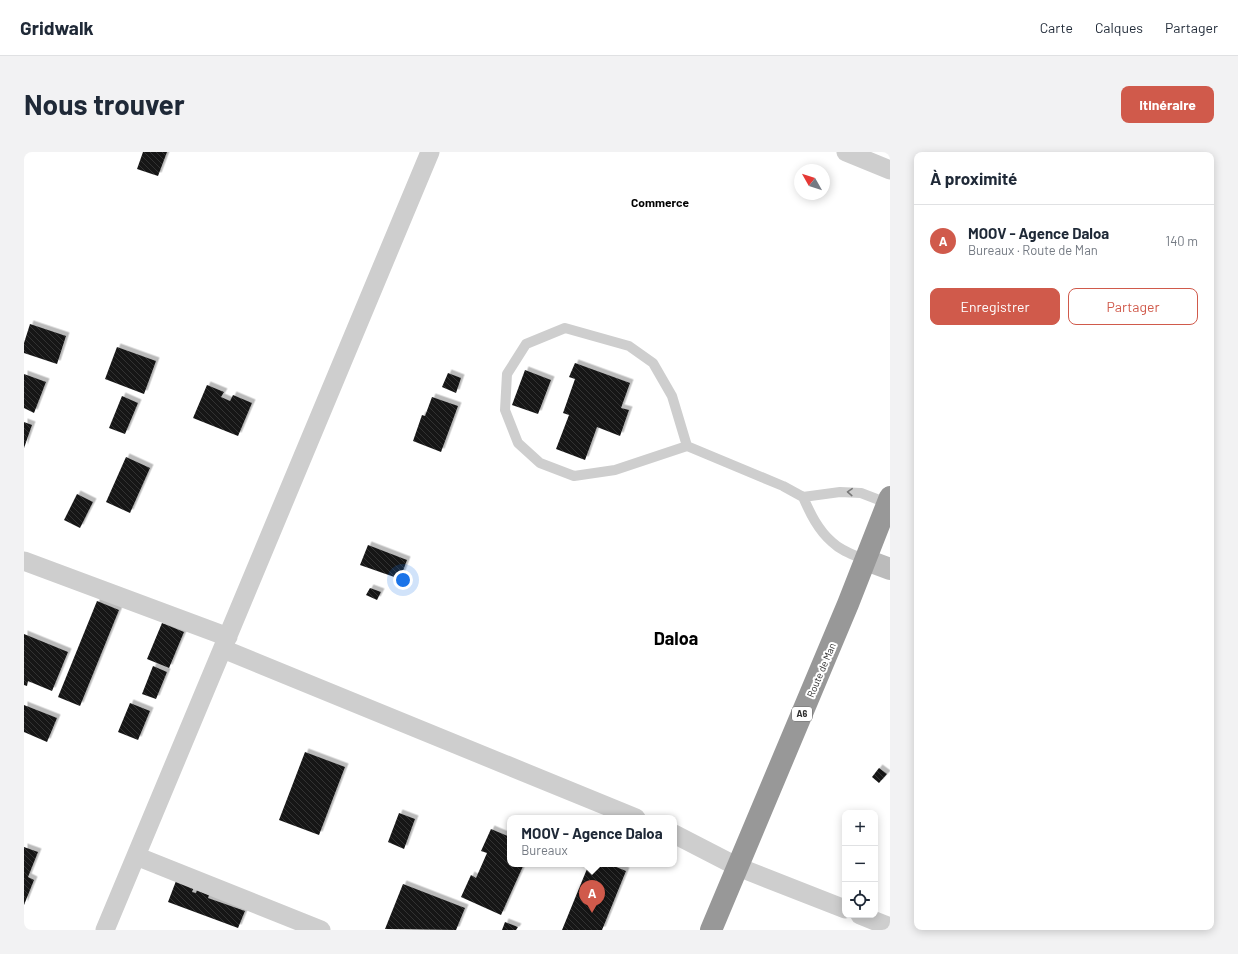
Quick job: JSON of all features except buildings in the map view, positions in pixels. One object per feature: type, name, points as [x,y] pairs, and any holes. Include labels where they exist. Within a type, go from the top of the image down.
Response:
[{"type":"highway","name":"Route de Man","points":[[711,930],[848,604],[889,502]]},
{"type":"street","points":[[105,930],[430,152]]},
{"type":"street","points":[[846,152],[890,170]]},
{"type":"street","points":[[866,560],[890,569]]},
{"type":"street","points":[[24,561],[225,643],[629,815]]},
{"type":"street","points":[[677,836],[738,867],[842,908]]},
{"type":"street","points":[[136,856],[320,930]]},
{"type":"street","points":[[868,918],[890,927]]},
{"type":"lane","points":[[686,446],[672,396],[653,363],[629,346],[565,328],[526,344],[507,374],[505,410],[518,443],[540,463],[574,476],[615,470],[686,446],[783,486],[803,497],[840,492],[861,493],[889,502]]},
{"type":"lane","points":[[803,497],[812,519],[832,542],[844,550],[866,560]]},
{"type":"place","name":"MOOV - Agence Daloa","points":[[592,913]]},
{"type":"district","name":"Commerce","points":[[660,203]]},
{"type":"district","name":"Daloa","points":[[676,639]]}]
